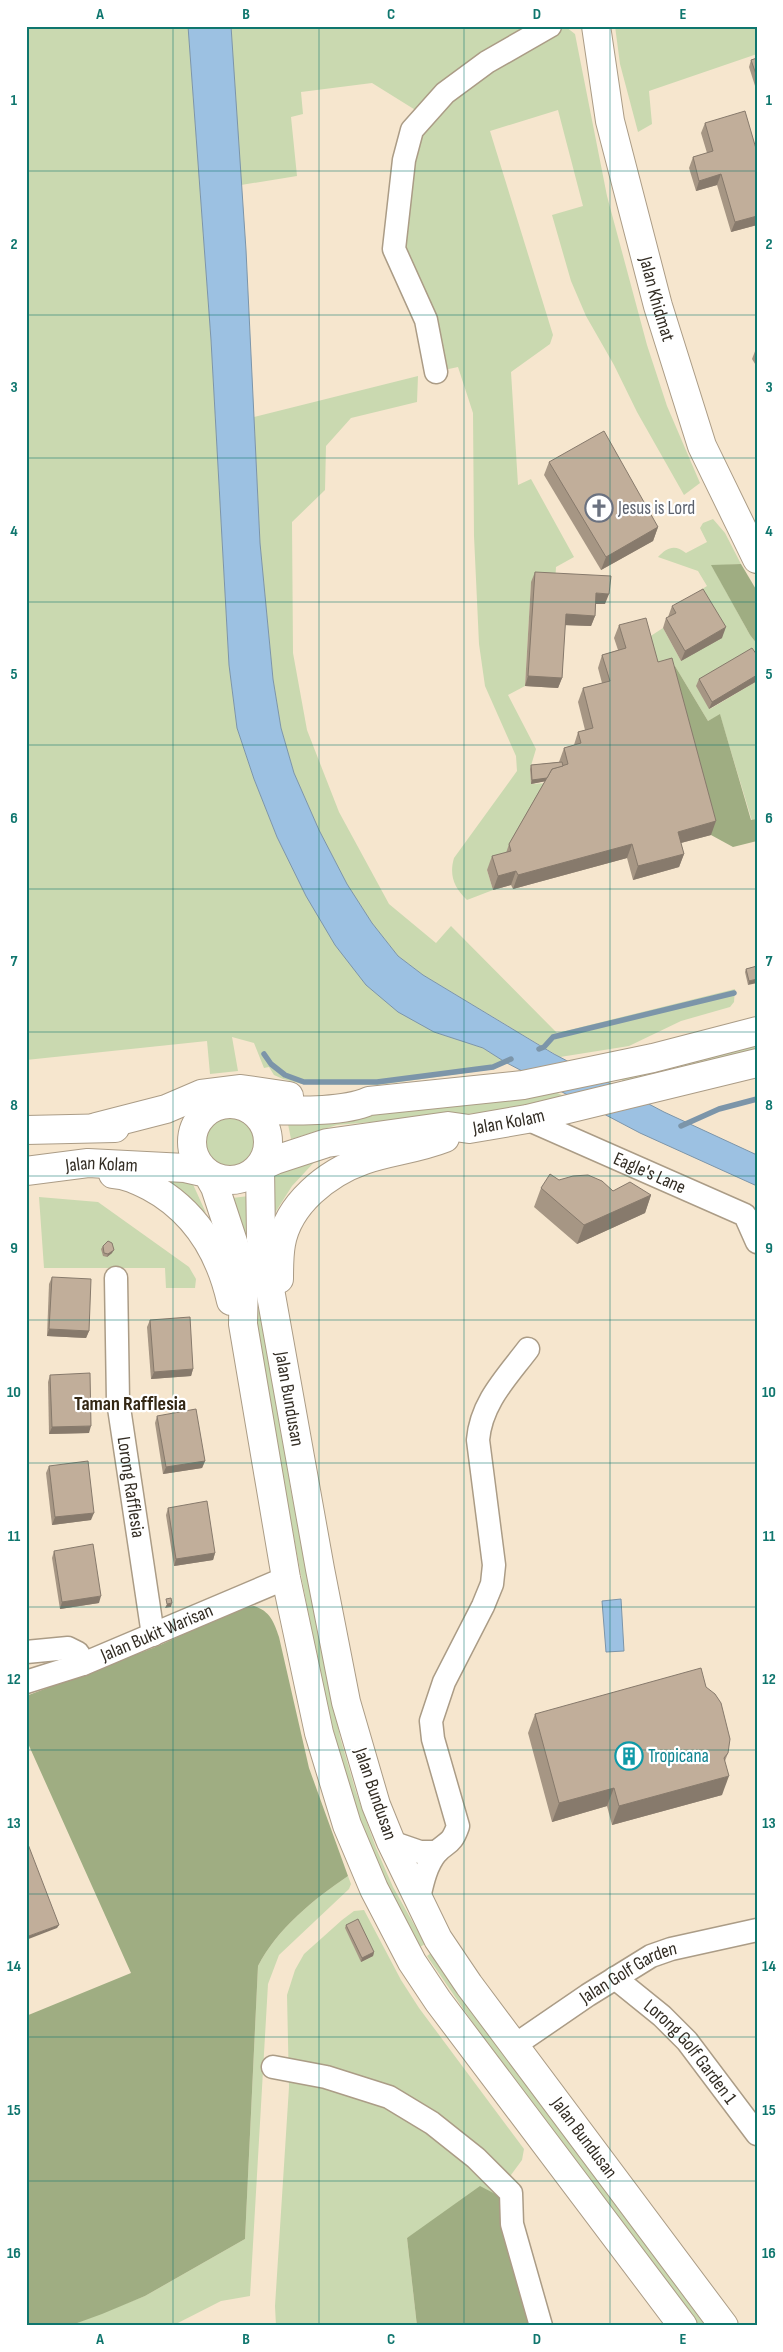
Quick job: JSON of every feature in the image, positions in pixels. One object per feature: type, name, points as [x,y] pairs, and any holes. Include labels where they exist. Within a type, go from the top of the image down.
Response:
[{"type":"main road","name":"Jalan Khidmat","points":[[596,26],[610,121],[658,306],[702,446],[748,525],[757,559]]},
{"type":"main road","name":"Jalan Kolam","points":[[251,1110],[339,1108],[358,1106],[370,1101],[523,1085],[599,1070],[757,1032]]},
{"type":"main road","name":"Jalan Kolam","points":[[260,1167],[275,1160],[327,1143],[362,1136],[448,1126],[469,1129],[527,1119],[757,1063]]},
{"type":"main road","name":"Jalan Kolam","points":[[96,1127],[166,1108],[202,1094],[241,1089],[305,1098],[356,1097],[370,1101]]},
{"type":"main road","points":[[230,1103],[241,1105],[251,1110],[265,1126],[268,1148],[260,1167],[250,1175],[229,1181],[218,1179],[200,1167],[194,1157],[191,1141],[195,1125],[209,1109],[230,1103]]},
{"type":"main road","name":"Jalan Kolam","points":[[26,1130],[96,1127],[127,1128],[174,1119],[209,1109]]},
{"type":"main road","points":[[276,1330],[281,1244],[286,1227],[306,1198],[324,1180],[364,1160],[421,1148],[469,1129]]},
{"type":"main road","name":"Jalan Kolam","points":[[35,1170],[88,1163],[185,1168],[208,1173]]},
{"type":"main road","name":"Jalan Bundusan","points":[[260,1167],[261,1239],[276,1330],[346,1702],[371,1788],[391,1842],[418,1902],[438,1939],[469,1985],[724,2326]]},
{"type":"main road","points":[[35,1170],[121,1175],[135,1179],[176,1203],[206,1237],[216,1255],[223,1270],[233,1309],[243,1324]]},
{"type":"main road","name":"Jalan Bundusan","points":[[208,1173],[215,1187],[244,1280],[243,1324],[286,1578],[319,1733],[347,1825],[374,1889],[412,1962],[438,2000],[683,2326]]},
{"type":"street","points":[[436,372],[426,320],[394,249],[404,160],[412,130],[445,93],[487,62],[550,26]]},
{"type":"street","name":"Eagle's Lane","points":[[527,1119],[745,1215],[757,1242]]},
{"type":"street","name":"Lorong Rafflesia","points":[[116,1278],[118,1401],[153,1635]]},
{"type":"street","points":[[418,1902],[427,1868],[437,1852],[448,1845],[458,1826],[433,1739],[431,1721],[444,1682],[483,1606],[492,1584],[494,1565],[478,1440],[479,1427],[482,1414],[489,1402],[528,1350]]},
{"type":"street","name":"Jalan Bukit Warisan","points":[[26,1682],[83,1664],[286,1578]]},
{"type":"street","points":[[26,1652],[68,1648],[78,1653],[83,1664]]},
{"type":"street","points":[[391,1842],[420,1852],[437,1852]]},
{"type":"street","name":"Jalan Golf Garden","points":[[515,2045],[651,1956],[672,1949],[757,1930]]},
{"type":"street","name":"Lorong Golf Garden 1","points":[[615,1978],[682,2034],[757,2134]]},
{"type":"street","points":[[273,2067],[326,2077],[389,2097],[432,2123],[476,2158],[511,2194],[512,2224],[541,2326]]},
{"type":"green space","points":[[26,26],[188,26],[211,340],[229,665],[237,728],[254,779],[277,837],[306,896],[434,1032],[483,1048],[505,1062],[495,1069],[378,1085],[302,1084],[274,1075],[269,1067],[264,1068],[254,1043],[232,1037],[238,1071],[210,1074],[207,1041],[26,1060]]},
{"type":"green space","points":[[231,26],[534,26],[417,111],[372,83],[301,92],[303,114],[291,117],[297,176],[241,185]]},
{"type":"green space","points":[[615,26],[757,26],[757,54],[649,91],[652,124],[638,132],[620,64]]},
{"type":"green space","points":[[566,27],[575,34],[607,196],[647,345],[667,406],[700,483],[684,495],[586,316],[571,281],[552,215],[583,206],[558,110],[490,131],[553,335],[550,344],[511,372],[518,485],[531,479],[574,557],[556,567],[555,584],[531,582],[525,686],[508,695],[536,749],[530,769],[531,784],[547,783],[504,858],[487,870],[493,890],[467,900],[459,891],[452,876],[454,858],[517,771],[516,756],[485,686],[479,644],[474,536],[473,413],[458,367],[444,370],[403,249],[409,191],[420,131],[448,97],[553,30]]},
{"type":"green space","points":[[418,376],[417,402],[351,418],[326,446],[325,490],[292,522],[293,653],[307,730],[339,812],[389,904],[436,943],[451,926],[557,1033],[735,989],[734,1002],[730,1007],[681,1021],[629,1046],[560,1057],[423,975],[398,956],[372,923],[347,884],[319,830],[294,773],[281,728],[273,679],[260,543],[254,417]]},
{"type":"green space","points":[[713,519],[725,533],[741,564],[712,566],[750,635],[757,644],[757,667],[710,709],[757,681],[757,819],[752,821],[720,715],[708,721],[675,666],[653,675],[643,641],[663,628],[681,661],[699,599],[699,591],[707,586],[698,571],[658,557],[671,548],[678,548],[686,553],[707,542],[700,528],[703,523]]},
{"type":"green space","points":[[741,564],[757,591],[757,644],[750,635],[711,565]]},
{"type":"green space","points":[[675,666],[708,721],[720,714],[751,820],[757,819],[757,841],[733,847],[711,835],[667,671]]},
{"type":"green space","points":[[757,1043],[757,1051],[624,1086],[621,1077]]},
{"type":"green space","points":[[551,1090],[568,1098],[502,1111],[337,1125],[291,1139],[286,1114]]},
{"type":"green space","points":[[228,1114],[239,1116],[252,1127],[257,1143],[255,1154],[244,1167],[228,1172],[217,1170],[204,1159],[199,1143],[201,1132],[212,1119]]},
{"type":"green space","points":[[319,1157],[292,1186],[273,1216],[275,1172]]},
{"type":"green space","points":[[154,1172],[191,1180],[206,1213]]},
{"type":"green space","points":[[249,1196],[268,1350],[291,1491],[340,1737],[356,1792],[376,1848],[393,1887],[425,1944],[420,1947],[400,1910],[373,1852],[351,1792],[334,1733],[296,1549],[243,1248],[224,1199]]},
{"type":"green space","points":[[39,1197],[98,1202],[189,1267],[196,1279],[195,1288],[166,1288],[165,1268],[44,1268]]},
{"type":"green space","points":[[254,1606],[268,1614],[279,1637],[309,1768],[348,1876],[322,1895],[286,1927],[266,1952],[258,1966],[245,2239],[145,2296],[102,2314],[69,2326],[26,2326],[26,2016],[131,1973],[26,1739],[26,1696],[158,1646],[240,1608]]},
{"type":"green space","points":[[348,1876],[351,1884],[349,1889],[279,1955],[268,1984],[250,2296],[221,2301],[172,2326],[69,2326],[145,2296],[245,2239],[258,1966],[275,1940],[297,1916]]},
{"type":"green space","points":[[364,1910],[401,1980],[419,2008],[524,2149],[522,2160],[508,2179],[503,2198],[407,2238],[417,2326],[276,2326],[275,2306],[289,2087],[287,1995],[295,1970],[304,1954],[354,1911]]},
{"type":"green space","points":[[431,1953],[490,2036],[707,2326],[699,2326],[484,2039],[427,1956]]},
{"type":"green space","points":[[480,2186],[503,2198],[534,2326],[417,2326],[407,2238]]},
{"type":"water","points":[[188,26],[231,26],[246,250],[260,543],[273,679],[281,728],[294,773],[319,830],[347,884],[372,923],[398,956],[423,975],[554,1054],[664,1112],[757,1155],[757,1186],[640,1133],[505,1062],[483,1048],[434,1032],[398,1012],[366,985],[335,945],[306,896],[277,837],[254,779],[237,728],[229,665],[211,340]]},
{"type":"water","points":[[621,1599],[624,1651],[606,1652],[602,1601]]},
{"type":"building","points":[[757,58],[757,77],[751,60]]},
{"type":"building","points":[[745,111],[757,152],[757,216],[735,222],[721,174],[699,181],[693,157],[713,151],[705,123]]},
{"type":"building","name":"Jesus is Lord","points":[[604,431],[658,527],[606,557],[549,462]]},
{"type":"building","points":[[535,572],[611,576],[609,594],[596,593],[595,616],[566,614],[562,678],[528,676]]},
{"type":"building","points":[[703,589],[726,627],[685,651],[666,618],[676,613],[672,606]]},
{"type":"building","points":[[646,618],[658,662],[672,658],[716,821],[678,832],[684,854],[638,866],[632,844],[518,875],[516,871],[498,876],[492,856],[511,851],[509,844],[552,769],[568,764],[564,748],[581,743],[578,732],[593,728],[583,688],[610,681],[602,655],[626,648],[619,625]]},
{"type":"building","points":[[752,648],[757,655],[757,675],[712,702],[699,679]]},
{"type":"building","points":[[562,762],[563,766],[552,769],[547,778],[532,780],[531,765]]},
{"type":"building","points":[[757,966],[757,979],[749,981],[746,969]]},
{"type":"building","points":[[550,1174],[559,1180],[573,1176],[588,1175],[602,1181],[613,1191],[630,1182],[651,1195],[584,1225],[541,1188]]},
{"type":"building","points":[[108,1241],[112,1243],[114,1250],[108,1254],[104,1253],[103,1246]]},
{"type":"building","points":[[52,1277],[91,1279],[89,1331],[49,1329]]},
{"type":"building","points":[[190,1317],[193,1369],[154,1372],[150,1320]]},
{"type":"building","points":[[90,1373],[91,1426],[52,1427],[50,1375]]},
{"type":"building","points":[[196,1409],[205,1461],[166,1467],[157,1416]]},
{"type":"building","points":[[88,1461],[94,1513],[55,1517],[49,1466]]},
{"type":"building","points":[[207,1501],[215,1553],[176,1559],[168,1508]]},
{"type":"building","points":[[93,1544],[101,1596],[62,1602],[54,1551]]},
{"type":"building","points":[[171,1598],[172,1603],[167,1604],[166,1599]]},
{"type":"building","name":"Tropicana","points":[[701,1668],[706,1687],[715,1694],[721,1703],[730,1739],[728,1753],[724,1758],[729,1776],[619,1806],[614,1788],[559,1803],[535,1714]]},
{"type":"building","points":[[26,1839],[59,1925],[26,1937]]},
{"type":"building","points":[[358,1919],[374,1952],[362,1958],[346,1925]]},
{"type":"waterway","points":[[539,1049],[544,1047],[553,1037],[734,993]]},
{"type":"waterway","points":[[264,1054],[271,1064],[285,1075],[304,1082],[377,1082],[493,1067],[511,1059]]},
{"type":"waterway","points":[[681,1126],[719,1109],[757,1099]]},
{"type":"place","name":"Jesus is Lord","points":[[599,508]]},
{"type":"place","name":"Tropicana","points":[[629,1756]]},
{"type":"district","name":"Taman Rafflesia","points":[[130,1404]]}]
